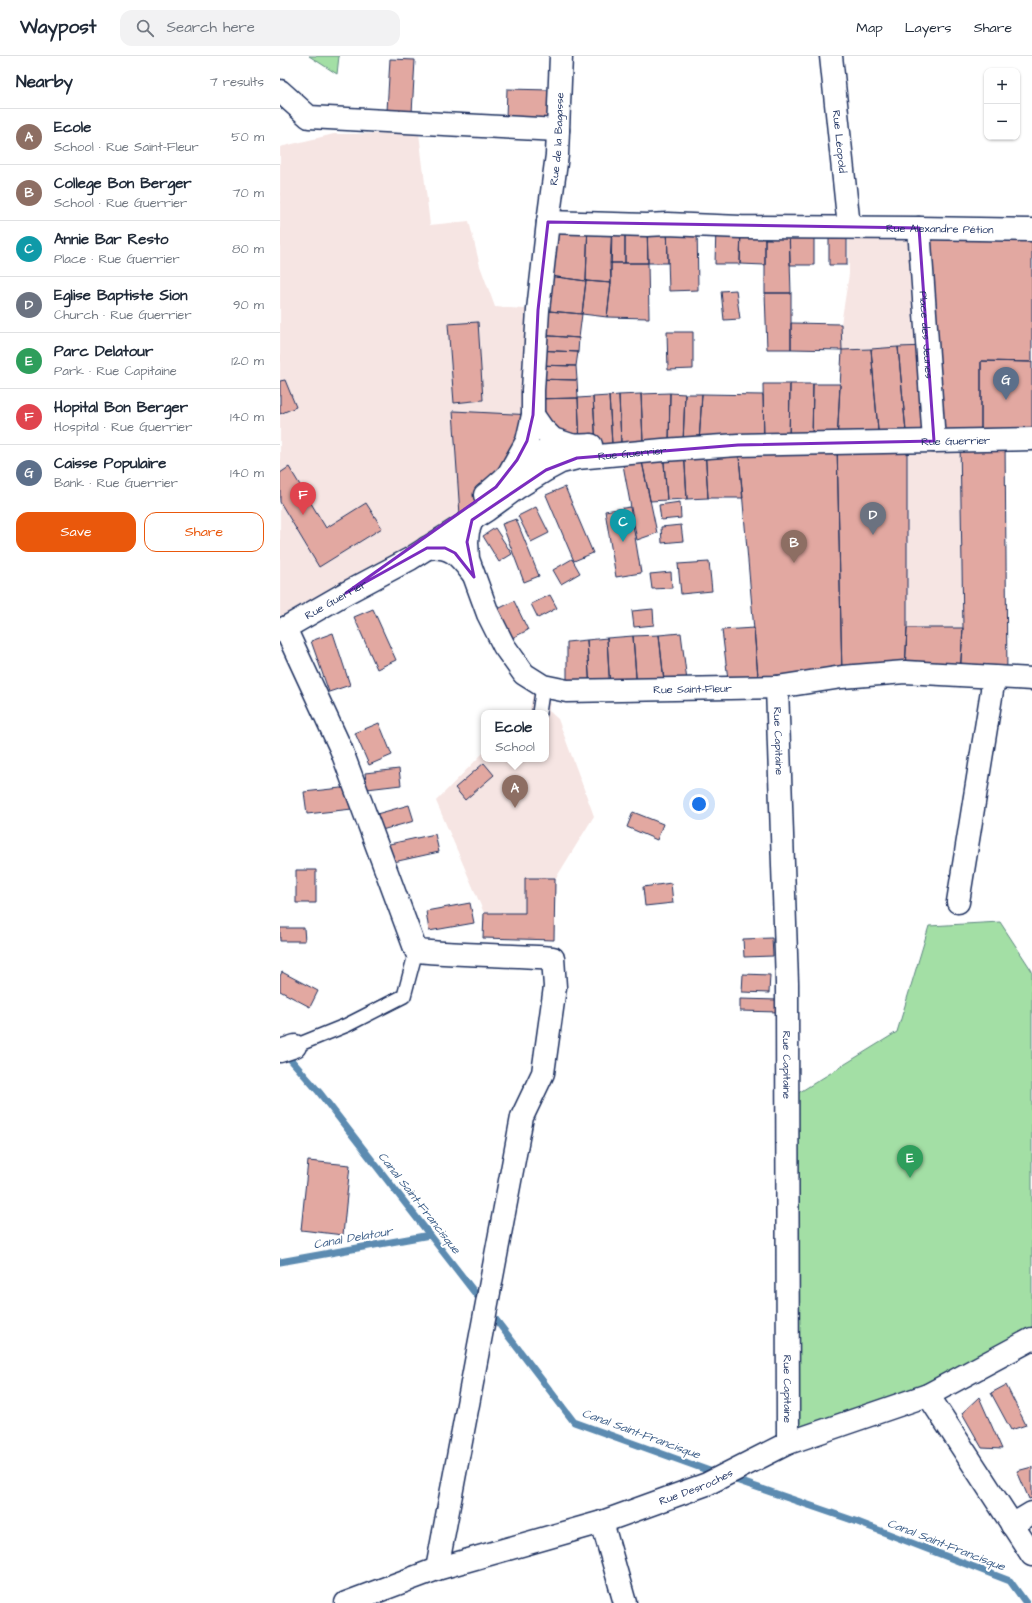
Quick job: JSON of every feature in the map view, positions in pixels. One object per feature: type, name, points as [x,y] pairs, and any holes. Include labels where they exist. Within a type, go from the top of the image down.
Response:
[{"type":"street","name":"Rue de la Bagasse","points":[[508,475],[527,441],[533,415],[538,310],[557,155],[561,56]]},
{"type":"street","name":"Rue Léopold","points":[[831,56],[848,227]]},
{"type":"street","points":[[280,91],[309,117],[558,130]]},
{"type":"street","name":"Rue Alexandre Pétion","points":[[548,222],[741,227],[1032,230]]},
{"type":"street","name":"Place des Jeunes","points":[[919,228],[934,441]]},
{"type":"street","points":[[533,415],[542,428],[553,439],[574,446]]},
{"type":"street","name":"Rue Guerrier","points":[[283,630],[346,593],[389,571],[472,520],[517,488],[546,470],[561,462],[571,459],[657,450],[738,445],[1032,439]]},
{"type":"street","points":[[346,593],[383,566],[445,526],[496,487],[522,463],[546,449],[558,446],[643,442],[738,445]]},
{"type":"street","name":"Rue Saint-Fleur","points":[[472,520],[468,531],[468,559],[488,614],[504,646],[524,674],[543,686],[567,691],[777,687],[842,677],[905,672],[1032,680]]},
{"type":"street","points":[[427,548],[445,548],[455,553],[474,577]]},
{"type":"street","points":[[283,630],[341,749],[416,951],[468,955],[486,954],[553,958],[555,987],[543,1073],[522,1117],[437,1569]]},
{"type":"street","points":[[958,902],[994,678]]},
{"type":"street","name":"Rue Capitaine","points":[[777,687],[787,983],[788,1443]]},
{"type":"street","name":"Rue Desroches","points":[[346,1603],[437,1569],[602,1522],[707,1484],[788,1443],[928,1395],[1032,1339]]},
{"type":"street","points":[[928,1395],[1032,1555]]},
{"type":"street","points":[[1012,1525],[1032,1513]]},
{"type":"street","points":[[602,1522],[625,1603]]},
{"type":"lane","points":[[539,710],[543,686]]},
{"type":"lane","points":[[288,1048],[347,1025],[404,996],[416,951]]},
{"type":"highlighted area","points":[[548,222],[919,228],[934,441],[738,445],[577,458],[546,470],[472,520],[467,542],[474,577],[455,553],[445,548],[427,548],[346,593],[496,487],[517,460],[527,441],[533,415],[538,310]]},
{"type":"shaded area","points":[[419,133],[430,225],[469,221],[480,266],[495,307],[538,310],[533,390],[496,487],[445,526],[280,631],[280,147],[334,134]]},
{"type":"shaded area","points":[[848,228],[919,228],[927,346],[842,350],[841,324],[849,274]]},
{"type":"shaded area","points":[[960,440],[963,628],[907,628],[907,442]]},
{"type":"shaded area","points":[[535,681],[551,688],[549,711],[530,710]]},
{"type":"shaded area","points":[[549,711],[558,719],[594,816],[556,878],[554,940],[483,938],[484,913],[436,801],[481,755],[481,762],[549,762]]},
{"type":"green space","points":[[309,56],[339,56],[337,74]]},
{"type":"green space","points":[[1000,922],[1032,971],[1032,1332],[920,1392],[788,1443],[787,1100],[897,1032],[929,926]]},
{"type":"building","points":[[390,59],[415,60],[412,113],[387,111]]},
{"type":"building","points":[[507,89],[550,90],[550,119],[506,118]]},
{"type":"building","points":[[548,222],[588,222],[586,281],[542,275]]},
{"type":"building","points":[[588,222],[612,223],[611,283],[586,281]]},
{"type":"building","points":[[612,223],[625,224],[625,263],[610,263]]},
{"type":"building","points":[[625,224],[647,225],[648,263],[625,263]]},
{"type":"building","points":[[667,224],[697,225],[698,290],[669,291]]},
{"type":"building","points":[[667,224],[668,263],[648,263],[647,225]]},
{"type":"building","points":[[716,226],[741,227],[740,264],[715,264]]},
{"type":"building","points":[[765,226],[789,227],[791,293],[765,293]]},
{"type":"building","points":[[765,226],[765,265],[740,264],[741,227]]},
{"type":"building","points":[[789,227],[814,227],[814,265],[790,265]]},
{"type":"building","points":[[919,228],[1032,230],[1032,362],[981,361],[981,440],[934,441]]},
{"type":"building","points":[[829,233],[847,233],[847,265],[829,265]]},
{"type":"building","points":[[610,263],[648,263],[649,318],[607,317],[611,283]]},
{"type":"building","points":[[542,275],[586,281],[582,314],[538,310]]},
{"type":"building","points":[[586,281],[611,283],[607,317],[582,314]]},
{"type":"building","points":[[736,290],[740,319],[724,320],[721,291]]},
{"type":"building","points":[[765,293],[791,293],[791,349],[767,349]]},
{"type":"building","points":[[538,310],[582,314],[579,338],[537,335]]},
{"type":"building","points":[[478,322],[483,400],[454,403],[448,324]]},
{"type":"building","points":[[791,323],[841,324],[842,350],[791,349]]},
{"type":"building","points":[[667,332],[693,332],[693,369],[668,370]]},
{"type":"building","points":[[537,335],[579,338],[578,352],[535,350]]},
{"type":"building","points":[[927,346],[934,441],[907,442],[898,347]]},
{"type":"building","points":[[898,347],[907,442],[879,442],[871,349]]},
{"type":"building","points":[[871,349],[879,442],[837,443],[842,350]]},
{"type":"building","points":[[535,350],[578,352],[576,366],[534,365]]},
{"type":"building","points":[[981,361],[1032,362],[1032,439],[981,440]]},
{"type":"building","points":[[534,365],[576,366],[577,380],[534,379]]},
{"type":"building","points":[[534,379],[577,380],[578,398],[533,399]]},
{"type":"building","points":[[285,380],[296,407],[280,414],[280,381]]},
{"type":"building","points":[[763,384],[790,384],[789,444],[764,444]]},
{"type":"building","points":[[790,384],[813,384],[812,443],[789,444]]},
{"type":"building","points":[[813,384],[840,384],[837,443],[812,443]]},
{"type":"building","points":[[670,393],[669,443],[643,442],[641,394]]},
{"type":"building","points":[[670,393],[685,394],[683,443],[669,443]]},
{"type":"building","points":[[641,394],[643,442],[621,443],[619,395]]},
{"type":"building","points":[[685,394],[702,394],[699,443],[683,443]]},
{"type":"building","points":[[702,394],[763,395],[764,444],[699,443]]},
{"type":"building","points":[[619,395],[621,443],[612,444],[609,396]]},
{"type":"building","points":[[609,396],[612,444],[596,445],[593,397]]},
{"type":"building","points":[[593,397],[596,445],[580,446],[578,398]]},
{"type":"building","points":[[578,398],[580,446],[533,415],[533,399]]},
{"type":"building","points":[[453,411],[533,415],[496,487],[460,515]]},
{"type":"building","points":[[1005,439],[1007,678],[960,675],[963,628],[960,440]]},
{"type":"building","points":[[907,442],[907,628],[905,672],[842,677],[837,443]]},
{"type":"building","points":[[837,443],[842,677],[759,688],[738,445]]},
{"type":"building","points":[[738,446],[743,498],[708,498],[705,447]]},
{"type":"building","points":[[705,447],[708,498],[687,499],[684,448]]},
{"type":"building","points":[[684,448],[687,499],[667,500],[663,450]]},
{"type":"building","points":[[663,450],[667,500],[650,501],[640,452]]},
{"type":"building","points":[[640,452],[657,533],[637,540],[621,454]]},
{"type":"building","points":[[289,467],[326,528],[366,503],[382,528],[319,567],[280,502],[280,473]]},
{"type":"building","points":[[565,487],[593,553],[574,561],[546,495]]},
{"type":"building","points":[[680,502],[681,518],[661,520],[659,505]]},
{"type":"building","points":[[536,507],[549,533],[531,542],[518,516]]},
{"type":"building","points":[[630,507],[641,573],[616,577],[605,511]]},
{"type":"building","points":[[516,519],[539,576],[524,582],[502,524]]},
{"type":"building","points":[[681,525],[683,541],[662,543],[661,527]]},
{"type":"building","points":[[495,528],[512,554],[499,562],[483,536]]},
{"type":"building","points":[[572,559],[580,573],[561,584],[553,570]]},
{"type":"building","points":[[709,562],[712,591],[681,594],[678,564]]},
{"type":"building","points":[[671,572],[672,588],[652,589],[650,574]]},
{"type":"building","points":[[550,595],[557,608],[538,618],[531,604]]},
{"type":"building","points":[[514,601],[528,630],[502,643],[488,614]]},
{"type":"building","points":[[373,609],[396,660],[377,669],[354,617]]},
{"type":"building","points":[[653,609],[654,625],[634,627],[632,611]]},
{"type":"building","points":[[754,628],[759,688],[729,688],[722,630]]},
{"type":"building","points":[[907,628],[963,628],[960,675],[905,672]]},
{"type":"building","points":[[333,633],[350,685],[329,692],[311,641]]},
{"type":"building","points":[[681,633],[688,689],[665,690],[659,635]]},
{"type":"building","points":[[659,635],[665,690],[637,690],[633,636]]},
{"type":"building","points":[[633,636],[637,690],[610,691],[607,638]]},
{"type":"building","points":[[607,638],[610,691],[590,691],[587,640]]},
{"type":"building","points":[[587,640],[590,691],[567,691],[567,642]]},
{"type":"building","points":[[379,723],[392,755],[369,765],[355,733]]},
{"type":"building","points":[[484,763],[494,775],[465,800],[455,788]]},
{"type":"building","points":[[399,769],[401,785],[367,789],[365,773]]},
{"type":"building","points":[[350,787],[352,809],[307,814],[304,792]]},
{"type":"building","points":[[409,805],[414,821],[378,831],[373,815]]},
{"type":"building","points":[[633,812],[663,824],[657,840],[627,827]]},
{"type":"building","points":[[435,834],[439,852],[389,863],[385,845]]},
{"type":"building","points":[[296,870],[316,870],[316,903],[296,903]]},
{"type":"building","points":[[525,878],[555,878],[554,940],[483,938],[484,913],[525,913]]},
{"type":"building","points":[[671,883],[673,903],[645,906],[643,887]]},
{"type":"building","points":[[470,903],[474,923],[429,931],[426,911]]},
{"type":"building","points":[[280,928],[304,928],[305,941],[280,941]]},
{"type":"building","points":[[772,938],[773,956],[744,957],[743,939]]},
{"type":"building","points":[[282,972],[318,991],[310,1007],[280,991],[280,976]]},
{"type":"building","points":[[743,974],[770,975],[769,993],[742,992]]},
{"type":"building","points":[[740,999],[778,1000],[778,1012],[740,1011]]},
{"type":"building","points":[[308,1161],[350,1165],[343,1235],[301,1230]]},
{"type":"building","points":[[1006,1385],[1026,1425],[1011,1430],[991,1393]]},
{"type":"building","points":[[979,1397],[1002,1449],[982,1448],[962,1413]]},
{"type":"building","points":[[1032,1467],[1032,1498],[1029,1499],[1017,1471]]},
{"type":"waterway","name":"Canal Saint-Francisque","points":[[285,1053],[319,1092],[482,1302]]},
{"type":"waterway","name":"Canal Delatour","points":[[280,1262],[430,1235]]},
{"type":"waterway","name":"Canal Saint-Francisque","points":[[490,1312],[574,1422],[718,1474]]},
{"type":"waterway","name":"Canal Saint-Francisque","points":[[730,1478],[855,1521],[1010,1581],[1026,1603]]},
{"type":"place","name":"Caisse Populaire","points":[[1006,400]]},
{"type":"place","name":"Hopital Bon Berger","points":[[303,515]]},
{"type":"place","name":"Eglise Baptiste Sion","points":[[873,535]]},
{"type":"place","name":"Annie Bar Resto","points":[[623,542]]},
{"type":"place","name":"College Bon Berger","points":[[794,563]]},
{"type":"place","name":"Ecole","points":[[515,808]]},
{"type":"place","name":"Parc Delatour","points":[[910,1178]]}]
